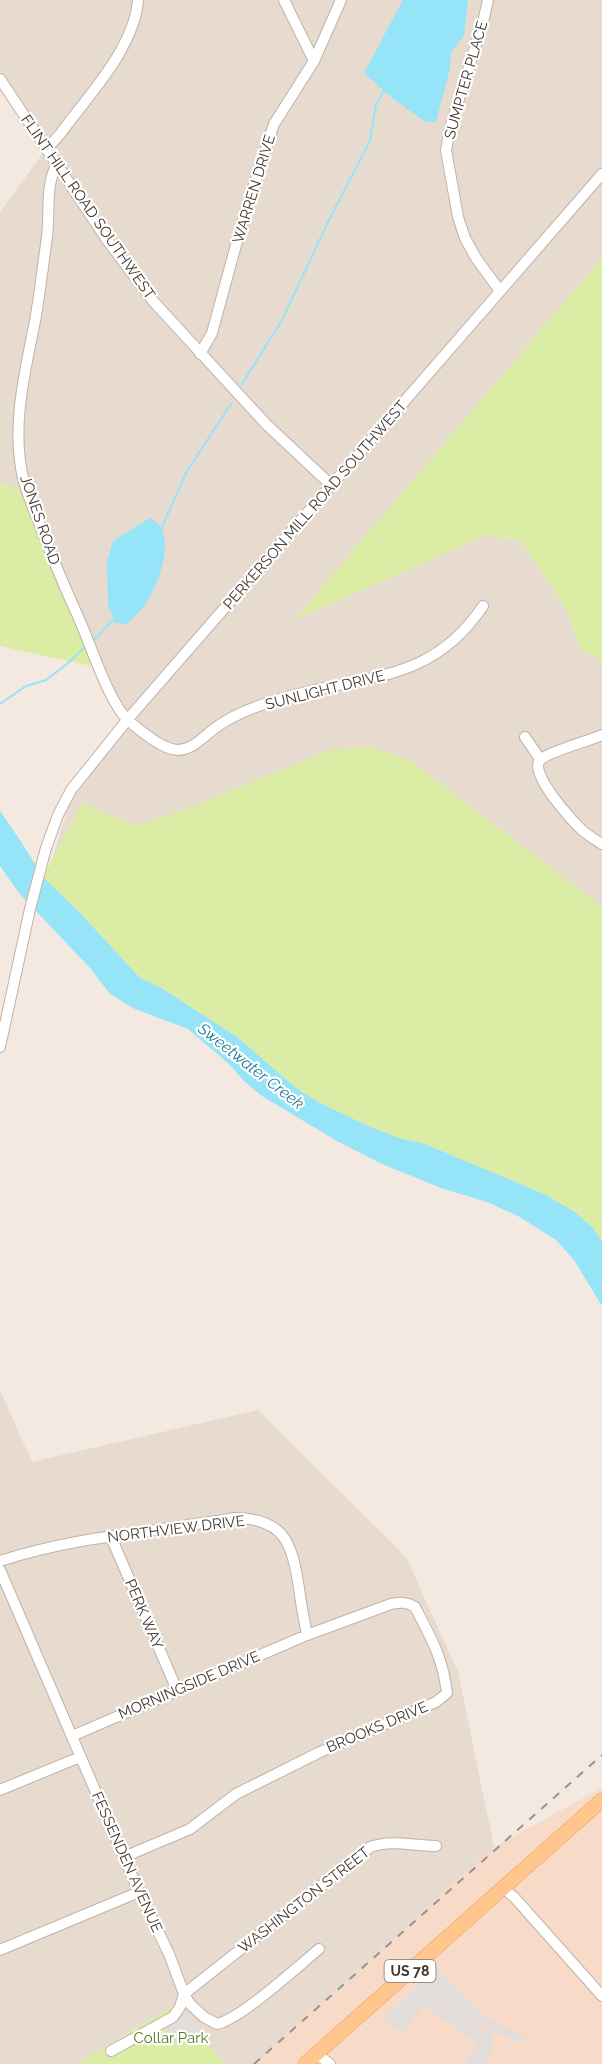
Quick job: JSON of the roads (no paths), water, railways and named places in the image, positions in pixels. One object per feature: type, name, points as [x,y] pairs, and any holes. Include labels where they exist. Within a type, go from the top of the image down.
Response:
[{"type":"main road","name":"US 78","points":[[305,2064],[602,1800]]},
{"type":"street","points":[[46,148],[54,143],[114,61],[129,33],[138,8],[138,0]]},
{"type":"street","points":[[284,0],[314,61]]},
{"type":"street","name":"WARREN DRIVE","points":[[200,354],[212,333],[245,212],[274,124],[314,61],[341,0]]},
{"type":"street","name":"SUMPTER PLACE","points":[[488,0],[450,128],[446,150],[458,217],[465,238],[476,258],[500,291]]},
{"type":"street","name":"FLINT HILL ROAD SOUTHWEST","points":[[0,79],[134,277],[200,354],[266,424],[331,485]]},
{"type":"street","name":"JONES ROAD","points":[[57,164],[51,174],[48,235],[20,408],[20,452],[23,478],[59,575],[104,678],[121,712],[128,719]]},
{"type":"street","name":"PERKERSON MILL ROAD SOUTHWEST","points":[[0,1047],[30,909],[46,848],[58,814],[71,790],[128,719],[602,174]]},
{"type":"street","name":"SUNLIGHT DRIVE","points":[[128,719],[154,740],[171,749],[180,750],[197,743],[226,721],[268,702],[387,676],[422,662],[462,634],[483,606]]},
{"type":"street","points":[[602,735],[540,759],[537,764],[555,800],[584,832],[602,844]]},
{"type":"street","points":[[525,736],[540,759]]},
{"type":"street","name":"NORTHVIEW DRIVE","points":[[0,1561],[32,1550],[111,1537],[234,1518],[258,1520],[278,1532],[290,1544],[296,1565],[307,1635]]},
{"type":"street","name":"PERK WAY","points":[[111,1537],[177,1690]]},
{"type":"street","name":"FESSENDEN AVENUE","points":[[0,1570],[139,1892],[190,2004],[204,2017],[217,2024],[224,2023],[249,2006],[319,1949]]},
{"type":"street","name":"BROOKS DRIVE","points":[[124,1857],[190,1829],[236,1794],[320,1752],[436,1702],[447,1693],[438,1650],[415,1608],[410,1604],[401,1602],[383,1606],[307,1635]]},
{"type":"street","name":"MORNINGSIDE DRIVE","points":[[72,1736],[307,1635]]},
{"type":"street","points":[[1,1786],[80,1757]]},
{"type":"street","name":"WASHINGTON STREET","points":[[184,1994],[370,1847],[392,1842],[415,1846],[436,1845]]},
{"type":"street","points":[[503,1888],[514,1897],[602,1996]]},
{"type":"street","points":[[0,1950],[139,1892]]},
{"type":"street","points":[[111,2051],[173,2017],[180,2007],[184,1994]]},
{"type":"street","points":[[317,2054],[330,2064]]},
{"type":"water","points":[[403,0],[468,0],[464,36],[451,52],[450,69],[436,122],[426,122],[392,98],[364,73]]},
{"type":"water","points":[[150,518],[159,525],[163,534],[165,546],[161,571],[151,594],[140,611],[127,624],[115,623],[108,604],[107,562],[113,541]]},
{"type":"water","name":"Sweetwater Creek","points":[[0,811],[43,877],[140,978],[163,989],[237,1037],[296,1088],[318,1102],[368,1126],[399,1138],[425,1144],[544,1194],[575,1212],[593,1228],[602,1241],[602,1306],[574,1260],[556,1240],[518,1216],[487,1202],[441,1188],[382,1164],[337,1141],[262,1096],[188,1029],[135,1009],[110,994],[90,968],[19,893],[0,866]]},
{"type":"waterway","points":[[242,384],[282,320],[329,220],[370,141],[376,104],[384,91]]},
{"type":"waterway","points":[[161,529],[187,471],[231,404]]},
{"type":"waterway","points":[[94,640],[114,619]]},
{"type":"waterway","points":[[0,704],[26,686],[46,680],[86,646]]},
{"type":"railway","points":[[254,2064],[602,1755]]},
{"type":"park label","name":"Collar Park","points":[[171,2038]]}]
